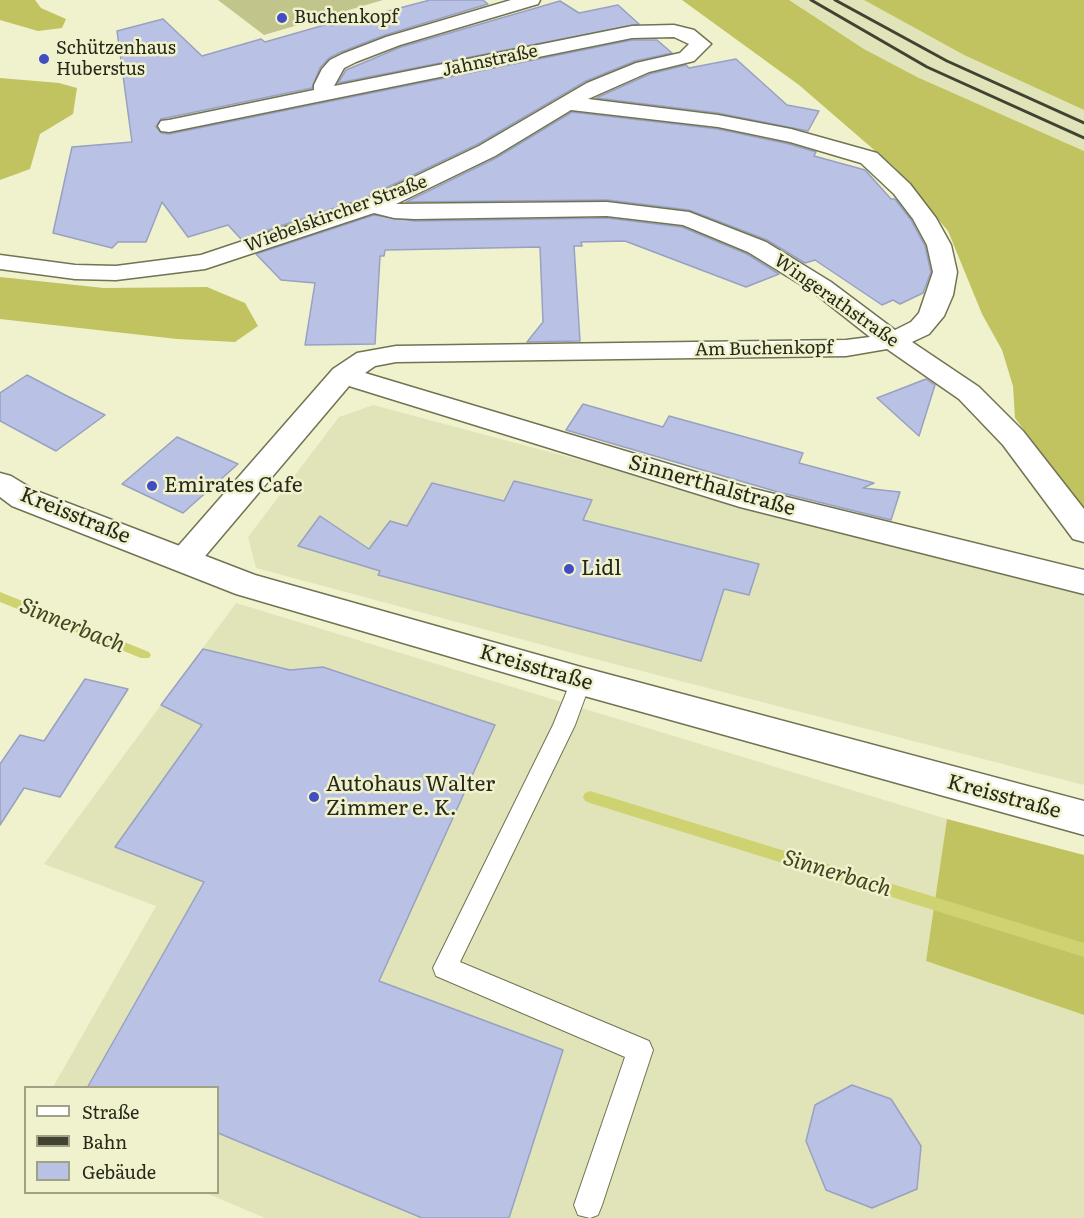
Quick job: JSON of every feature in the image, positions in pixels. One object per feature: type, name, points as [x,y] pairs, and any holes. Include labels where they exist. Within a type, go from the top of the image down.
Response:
[{"type":"street","points":[[325,94],[329,73],[337,64],[349,58],[393,41],[531,0]]},
{"type":"street","name":"Jahnstraße","points":[[169,126],[610,35],[656,30]]},
{"type":"street","name":"Wiebelskircher Straße","points":[[0,262],[75,272],[116,273],[163,269],[205,262],[374,205],[459,166],[617,76],[687,57],[701,44],[687,34],[656,30]]},
{"type":"street","name":"Am Buchenkopf","points":[[184,560],[343,375],[367,359],[396,354],[846,348],[891,340],[920,328],[931,316],[940,295],[945,272],[939,245],[924,218],[902,189],[869,159],[811,140],[718,121],[567,103]]},
{"type":"street","name":"Wingerathstraße","points":[[374,205],[394,211],[415,212],[607,209],[689,219],[748,243],[788,264],[891,340],[969,393],[1013,438],[1084,531]]},
{"type":"street","name":"Sinnerthalstraße","points":[[343,375],[740,496],[1084,582]]},
{"type":"street","name":"Kreisstraße","points":[[0,483],[23,498],[247,585],[580,681],[1084,818]]},
{"type":"lane","points":[[580,681],[564,725],[445,968],[640,1050],[588,1205]]},
{"type":"shaded area","points":[[0,0],[35,0],[41,8],[66,19],[62,28],[38,31],[0,20]]},
{"type":"shaded area","name":"Buchenkopf","points":[[218,0],[383,0],[264,35]]},
{"type":"shaded area","points":[[682,0],[789,0],[864,49],[917,77],[1084,151],[1084,510],[1015,418],[1013,386],[1002,350],[982,314],[948,231],[895,168],[799,85]]},
{"type":"shaded area","points":[[789,0],[864,0],[964,55],[1084,110],[1084,151],[917,77],[864,49]]},
{"type":"shaded area","points":[[864,0],[1084,0],[1084,110],[964,55]]},
{"type":"shaded area","points":[[0,78],[59,83],[77,88],[73,114],[40,134],[30,169],[0,180]]},
{"type":"shaded area","points":[[0,277],[104,288],[207,287],[245,303],[258,326],[235,342],[177,339],[0,319]]},
{"type":"shaded area","points":[[373,405],[1050,585],[1084,590],[1084,785],[595,659],[256,568],[248,537],[339,417]]},
{"type":"shaded area","points":[[236,603],[947,819],[926,961],[1084,1015],[1084,1218],[265,1218],[208,1194],[219,1194],[219,1086],[54,1086],[156,906],[44,864]]},
{"type":"shaded area","points":[[947,819],[1084,855],[1084,1015],[926,961]]},
{"type":"building","points":[[430,0],[483,0],[488,4],[385,35],[341,52],[329,58],[320,68],[312,88],[161,119],[156,127],[161,133],[169,134],[632,40],[657,40],[672,53],[635,61],[586,81],[478,144],[365,198],[241,239],[228,225],[188,237],[162,202],[146,242],[118,242],[112,248],[53,233],[72,147],[132,142],[117,31],[163,19],[202,56],[261,39],[265,42],[328,24],[331,26]]},
{"type":"building","points":[[560,1],[579,13],[618,5],[639,24],[338,83],[346,70],[401,47]]},
{"type":"building","points":[[736,59],[787,105],[819,111],[808,131],[718,113],[596,98],[650,74],[686,65],[689,68]]},
{"type":"building","points":[[572,112],[718,129],[789,144],[816,152],[814,156],[865,170],[891,199],[895,199],[911,220],[925,246],[931,272],[923,293],[900,304],[893,300],[882,305],[815,260],[805,263],[767,240],[689,210],[607,200],[406,202],[496,158]]},
{"type":"building","points":[[374,215],[415,221],[607,218],[682,227],[747,254],[779,274],[746,287],[625,241],[581,242],[582,246],[574,246],[580,341],[527,342],[543,322],[540,247],[385,250],[384,256],[380,256],[375,344],[305,345],[315,283],[281,280],[256,254]]},
{"type":"building","points":[[27,375],[105,415],[56,451],[0,421],[0,393]]},
{"type":"building","points":[[926,379],[935,385],[919,436],[877,398]]},
{"type":"building","points":[[583,404],[663,427],[669,416],[803,453],[799,463],[874,483],[863,488],[900,492],[891,520],[778,492],[566,430]]},
{"type":"building","points":[[177,437],[238,464],[183,513],[122,484]]},
{"type":"building","name":"Lidl","points":[[514,481],[592,500],[583,520],[759,564],[749,595],[724,589],[701,661],[378,575],[380,571],[298,546],[320,516],[369,549],[390,521],[407,526],[432,483],[504,501]]},
{"type":"building","points":[[203,649],[290,670],[323,667],[495,725],[379,981],[563,1050],[509,1218],[422,1218],[219,1133],[219,1086],[88,1086],[204,882],[115,847],[202,725],[161,705]]},
{"type":"building","points":[[85,679],[128,689],[60,797],[24,788],[0,825],[0,764],[20,735],[44,741]]},
{"type":"building","points":[[852,1085],[891,1099],[921,1146],[917,1189],[872,1208],[826,1190],[806,1141],[815,1105]]},
{"type":"waterway","name":"Sinnerbach","points":[[0,597],[145,655]]},
{"type":"waterway","name":"Sinnerbach","points":[[590,797],[1084,950]]},
{"type":"railway","points":[[811,0],[927,67],[1084,138]]},
{"type":"railway","points":[[835,0],[947,61],[1084,123]]},
{"type":"place","name":"Buchenkopf","points":[[282,18]]},
{"type":"place","name":"Schützenhaus Huberstus","points":[[44,59]]},
{"type":"place","name":"Emirates Cafe","points":[[152,486]]},
{"type":"place","name":"Lidl","points":[[569,569]]},
{"type":"place","name":"Autohaus Walter Zimmer e. K.","points":[[314,797]]}]
